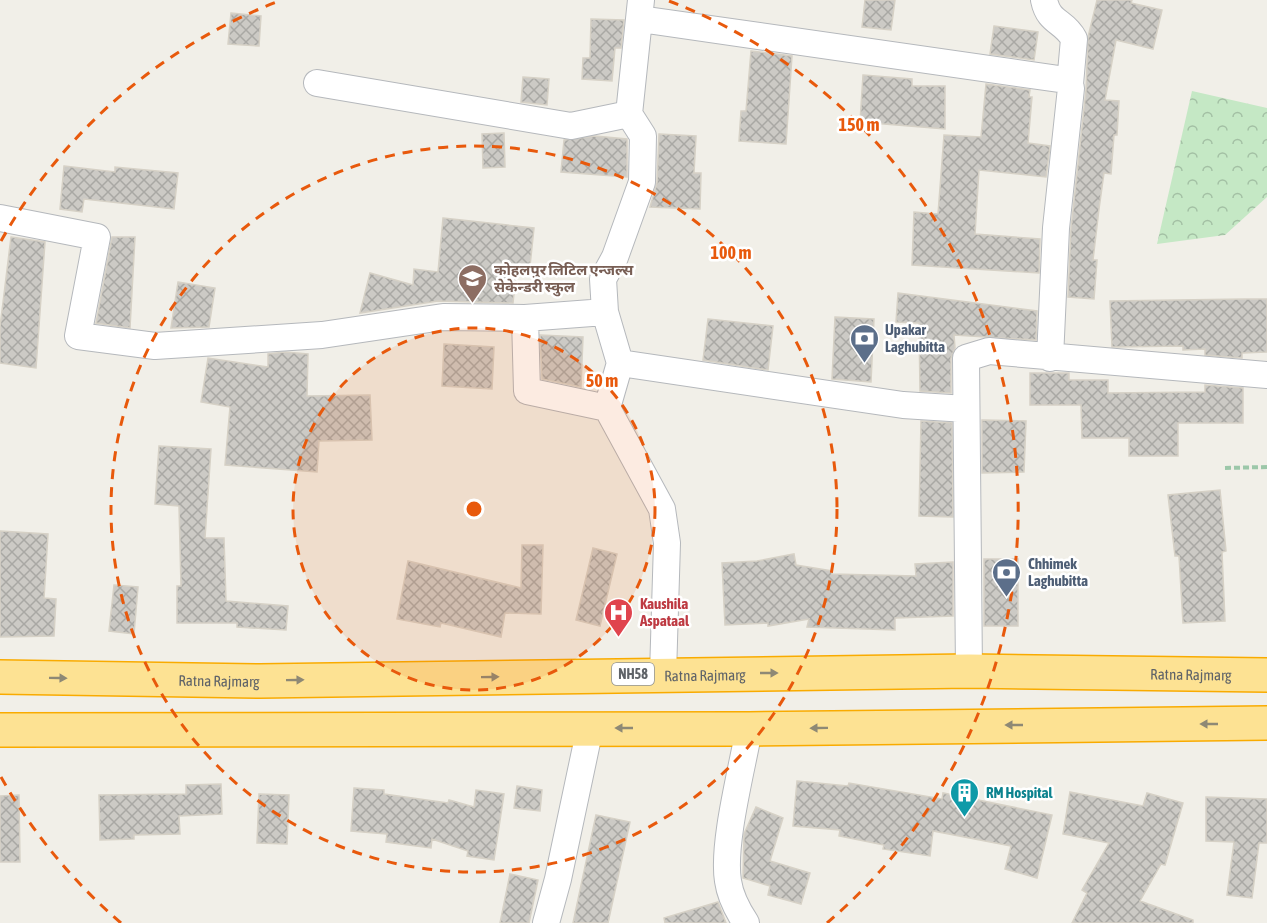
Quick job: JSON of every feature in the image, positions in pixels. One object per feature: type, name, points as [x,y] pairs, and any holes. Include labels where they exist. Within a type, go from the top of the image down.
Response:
[{"type":"highway","name":"Ratna Rajmarg","points":[[0,677],[260,681],[969,671],[1267,675]]},
{"type":"highway","points":[[0,730],[749,729],[1267,723]]},
{"type":"street","points":[[1044,0],[1050,18],[1070,32],[1074,39],[1056,228],[1050,358]]},
{"type":"street","points":[[663,674],[667,543],[664,517],[649,481],[607,408],[620,363],[605,312],[603,279],[615,257],[642,182],[643,135],[628,114],[640,10],[1033,74],[1066,80],[1070,84]]},
{"type":"street","points":[[317,83],[571,126],[628,114]]},
{"type":"street","points":[[0,218],[97,237],[78,336],[155,346],[322,335],[443,318],[525,318],[605,312]]},
{"type":"street","points":[[525,318],[527,391],[607,408]]},
{"type":"street","points":[[969,671],[966,358],[989,351],[1267,375]]},
{"type":"street","points":[[620,363],[903,405],[966,409]]},
{"type":"street","points":[[546,923],[558,879],[590,728]]},
{"type":"street","points":[[746,923],[738,910],[728,881],[727,854],[749,729]]},
{"type":"path","points":[[1225,468],[1267,467]]},
{"type":"green space","points":[[1192,91],[1267,108],[1267,197],[1225,235],[1157,244]]},
{"type":"building","points":[[865,0],[895,0],[891,30],[862,27]]},
{"type":"building","points":[[1097,0],[1132,0],[1131,3],[1162,10],[1153,49],[1116,40],[1105,100],[1119,101],[1117,135],[1114,135],[1111,174],[1104,173],[1093,260],[1097,260],[1094,299],[1068,297],[1071,229],[1086,90],[1088,37]]},
{"type":"building","points":[[231,13],[261,16],[259,46],[228,44]]},
{"type":"building","points":[[591,19],[624,20],[621,48],[615,48],[612,81],[582,79],[583,58],[590,58]]},
{"type":"building","points":[[994,26],[1038,32],[1034,60],[990,54]]},
{"type":"building","points":[[751,51],[792,56],[786,144],[739,141],[741,111],[746,111]]},
{"type":"building","points":[[863,75],[912,79],[912,86],[945,86],[945,129],[860,122]]},
{"type":"building","points":[[523,77],[549,79],[547,105],[521,102]]},
{"type":"building","points":[[986,84],[1030,90],[1029,97],[1032,97],[1028,143],[1050,146],[1046,177],[979,170],[975,234],[1040,239],[1039,273],[912,265],[914,212],[938,214],[944,135],[981,137]]},
{"type":"building","points":[[504,133],[505,167],[483,168],[482,134]]},
{"type":"building","points":[[659,134],[696,136],[694,173],[701,173],[700,209],[650,207],[657,183]]},
{"type":"building","points":[[595,136],[627,139],[627,177],[561,172],[564,140]]},
{"type":"building","points":[[64,166],[115,172],[115,167],[178,173],[174,209],[84,199],[82,212],[60,209]]},
{"type":"building","points":[[443,218],[534,228],[530,266],[517,265],[513,303],[438,301],[360,313],[370,273],[413,285],[414,269],[438,272]]},
{"type":"building","points":[[11,237],[45,242],[36,368],[0,363],[0,327]]},
{"type":"building","points":[[112,237],[135,237],[130,328],[96,323]]},
{"type":"building","points":[[178,282],[215,288],[209,327],[171,328]]},
{"type":"building","points":[[898,293],[1037,311],[1036,340],[954,335],[955,348],[951,358],[951,393],[920,391],[919,323],[896,322]]},
{"type":"building","points":[[1267,299],[1267,352],[1242,353],[1242,358],[1205,355],[1205,349],[1183,350],[1183,346],[1112,347],[1110,301]]},
{"type":"building","points":[[835,317],[874,319],[871,382],[832,379]]},
{"type":"building","points":[[708,319],[773,326],[768,370],[703,360]]},
{"type":"building","points":[[540,335],[583,337],[581,387],[542,379]]},
{"type":"building","points":[[444,344],[494,347],[492,389],[442,386]]},
{"type":"building","points":[[285,352],[308,354],[307,396],[370,395],[372,440],[319,441],[317,472],[225,465],[230,407],[201,402],[208,358],[268,367],[268,354]]},
{"type":"building","points":[[1030,373],[1069,373],[1069,380],[1108,380],[1108,393],[1205,392],[1205,385],[1243,388],[1243,423],[1178,423],[1178,456],[1129,456],[1129,438],[1082,438],[1081,405],[1030,405]]},
{"type":"building","points":[[982,420],[1026,421],[1024,472],[982,473]]},
{"type":"building","points":[[921,421],[952,423],[953,517],[919,516]]},
{"type":"building","points":[[159,446],[211,449],[205,538],[224,538],[226,601],[288,606],[286,630],[237,627],[237,623],[177,623],[177,586],[181,586],[179,506],[155,504]]},
{"type":"building","points":[[1220,490],[1226,551],[1222,552],[1225,621],[1183,623],[1179,556],[1175,556],[1168,495]]},
{"type":"building","points":[[0,531],[48,534],[44,598],[56,599],[54,636],[0,637]]},
{"type":"building","points":[[522,545],[543,545],[541,614],[505,613],[501,637],[441,623],[440,627],[397,619],[408,561],[521,588]]},
{"type":"building","points":[[593,548],[617,554],[600,626],[576,620]]},
{"type":"building","points":[[794,554],[796,565],[832,571],[832,574],[916,576],[915,564],[953,562],[953,616],[895,618],[895,630],[807,627],[809,619],[768,626],[768,623],[725,625],[722,563],[757,561]]},
{"type":"building","points":[[984,559],[1018,559],[1018,626],[984,626]]},
{"type":"building","points":[[114,585],[138,587],[134,634],[109,631]]},
{"type":"building","points":[[797,781],[848,786],[849,783],[942,799],[943,793],[1052,815],[1037,878],[1005,869],[1011,846],[933,831],[930,856],[883,849],[884,845],[839,836],[840,830],[793,826]]},
{"type":"building","points":[[221,784],[222,814],[179,816],[180,834],[134,835],[134,839],[100,840],[99,795],[186,794],[186,785]]},
{"type":"building","points":[[517,786],[542,790],[540,811],[514,808]]},
{"type":"building","points":[[354,788],[384,790],[384,794],[448,803],[449,800],[474,807],[476,790],[504,794],[494,860],[467,856],[468,851],[432,839],[431,848],[386,842],[387,834],[351,831]]},
{"type":"building","points":[[1070,792],[1143,806],[1147,793],[1183,803],[1165,865],[1161,864],[1140,901],[1193,920],[1193,923],[1072,923],[1087,893],[1082,890],[1109,843],[1063,834]]},
{"type":"building","points":[[259,794],[289,795],[287,844],[257,843]]},
{"type":"building","points":[[19,795],[20,862],[0,862],[0,796]]},
{"type":"building","points":[[1206,797],[1267,799],[1267,843],[1259,843],[1252,898],[1227,895],[1234,842],[1206,841]]},
{"type":"building","points":[[756,807],[783,818],[770,861],[810,873],[801,904],[768,895],[770,886],[743,878],[744,834]]},
{"type":"building","points":[[596,815],[630,822],[608,923],[573,923]]},
{"type":"building","points":[[510,874],[538,880],[529,923],[500,923]]},
{"type":"building","points":[[718,902],[726,923],[665,923],[664,918]]},
{"type":"place","name":"कोहलपुर लिटिल एन्जल्स सेकेन्डरी स्कुल","points":[[473,304]]},
{"type":"place","name":"Upakar Laghubitta","points":[[864,364]]},
{"type":"place","name":"Chhimek Laghubitta","points":[[1007,598]]},
{"type":"place","name":"Kaushila Aspataal","points":[[619,638]]},
{"type":"place","name":"RM Hospital","points":[[965,818]]}]
